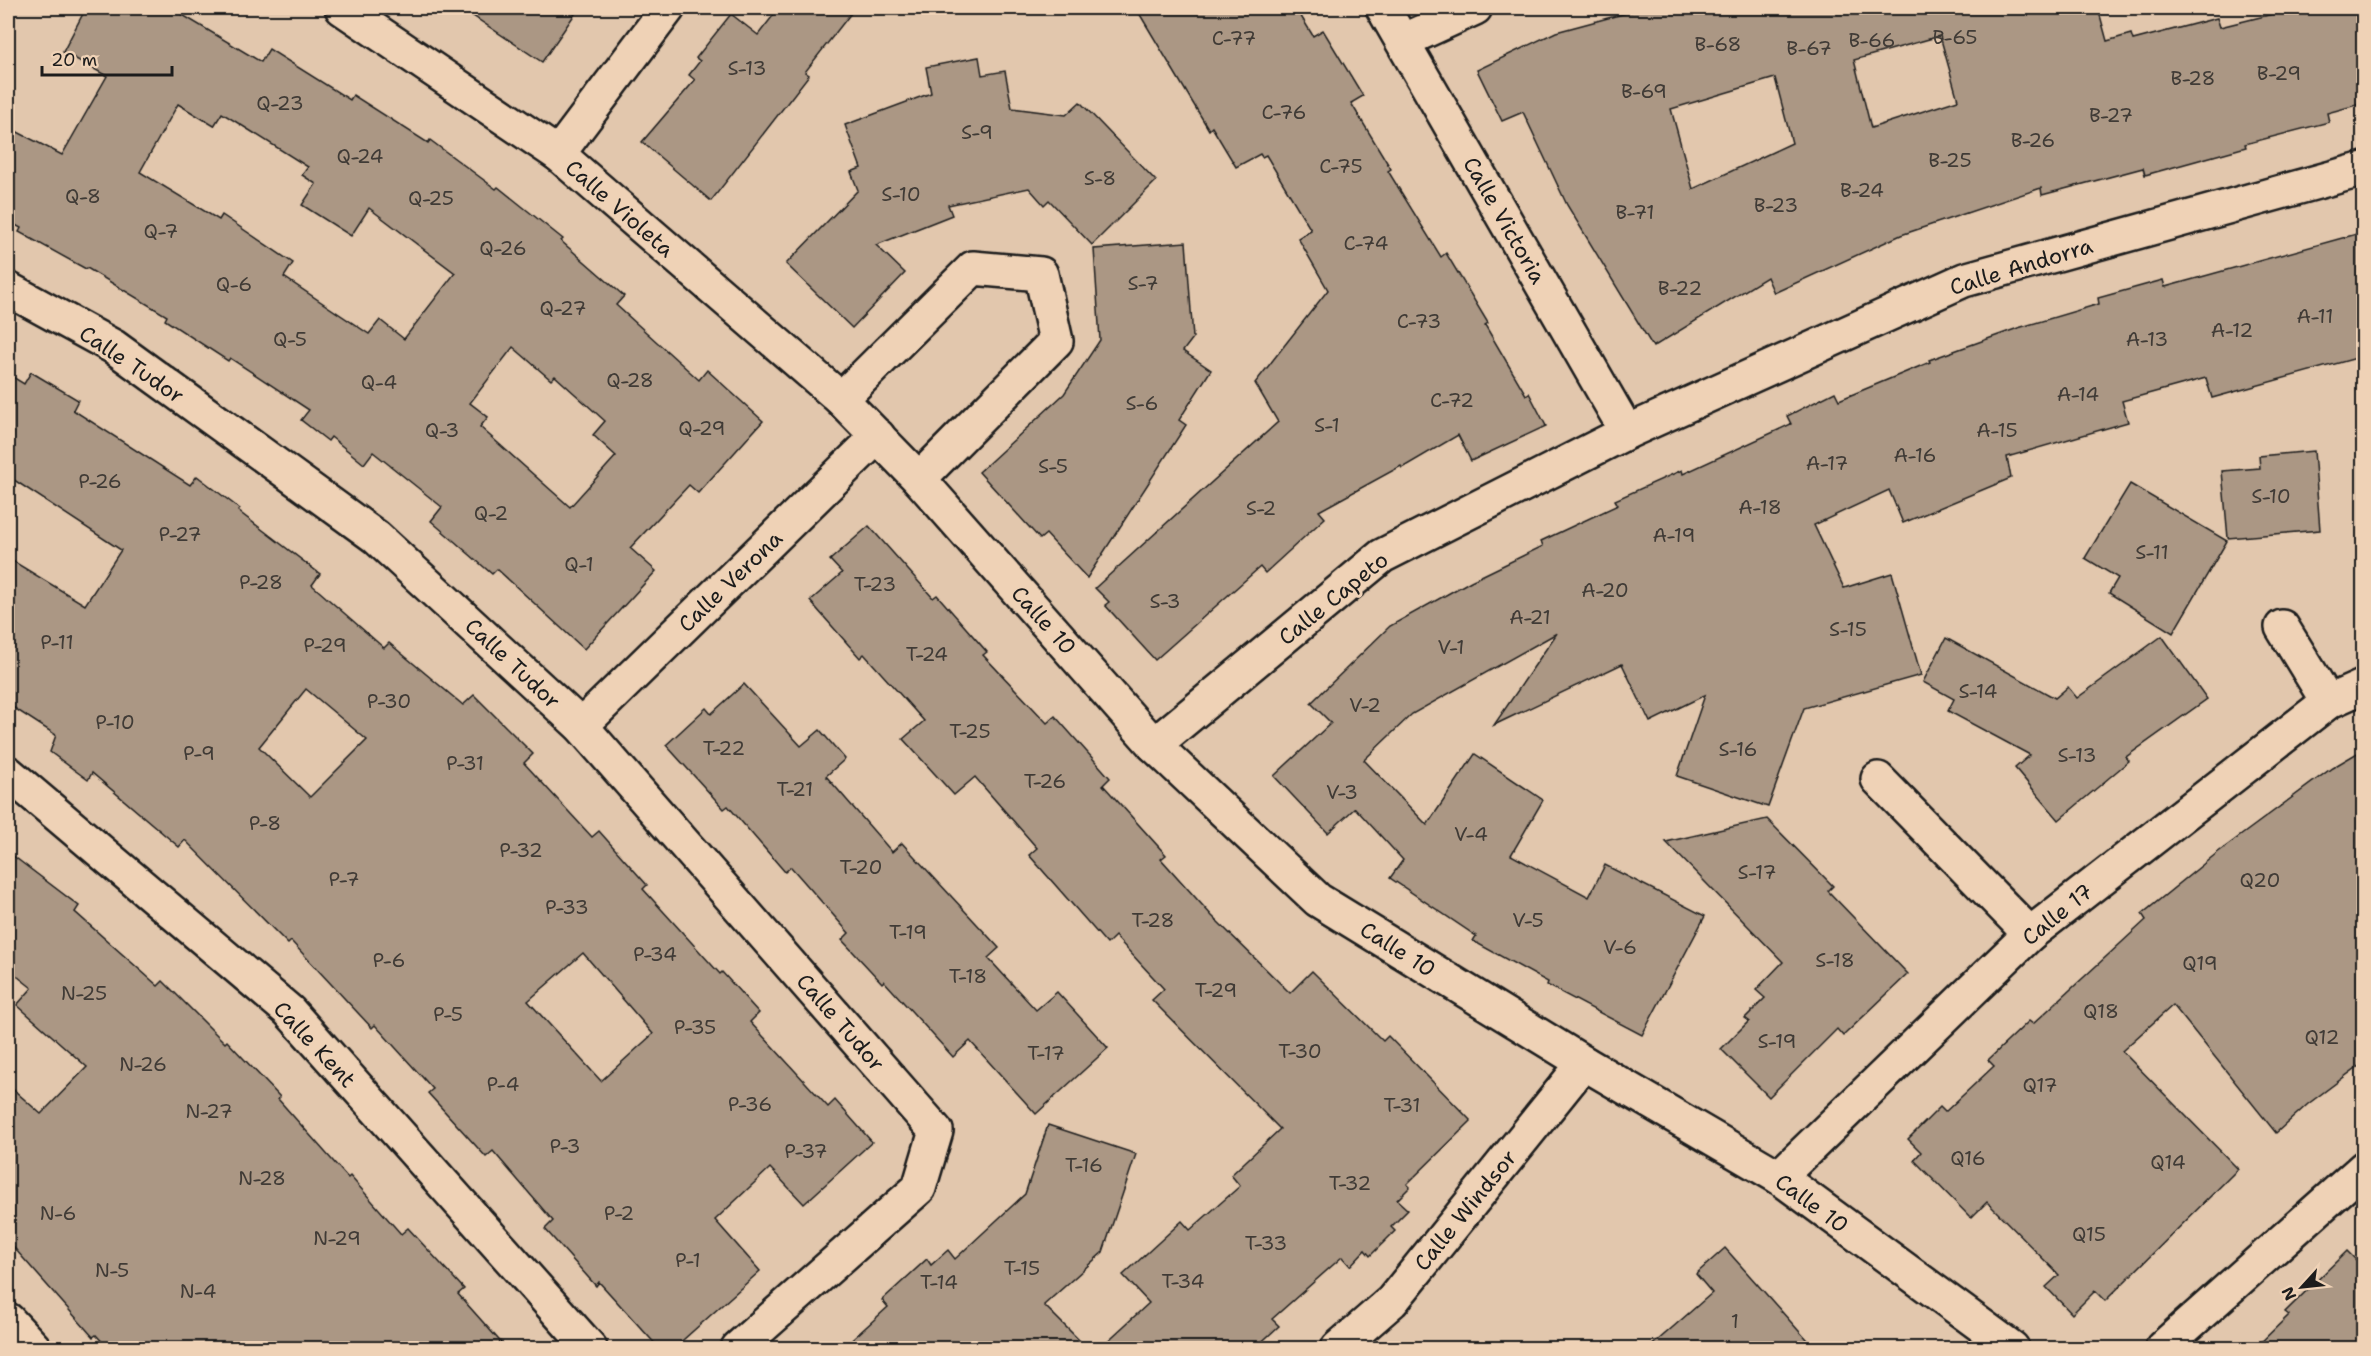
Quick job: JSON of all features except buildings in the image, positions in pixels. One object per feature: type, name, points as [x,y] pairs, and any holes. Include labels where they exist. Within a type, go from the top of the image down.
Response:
[{"type":"street","name":"Calle Violeta","points":[[342,8],[558,154],[841,399],[878,436]]},
{"type":"street","points":[[558,154],[668,8]]},
{"type":"street","name":"Calle Victoria","points":[[1383,8],[1627,432]]},
{"type":"street","points":[[1403,41],[1475,8]]},
{"type":"street","name":"Calle Andorra","points":[[1627,432],[1964,280],[2364,169]]},
{"type":"street","points":[[841,399],[973,268],[1041,274],[1056,341],[919,479]]},
{"type":"street","name":"Calle Tudor","points":[[8,289],[114,346],[376,537],[581,726],[936,1131],[919,1188],[738,1348]]},
{"type":"street","name":"Calle Capeto","points":[[1154,745],[1382,556],[1627,432]]},
{"type":"street","name":"Calle Verona","points":[[581,726],[878,436]]},
{"type":"street","name":"Calle 10","points":[[878,436],[919,479],[1154,745],[1318,900],[1584,1063],[1779,1177],[2012,1348]]},
{"type":"street","points":[[2282,627],[2328,702]]},
{"type":"street","name":"Calle 17","points":[[1779,1177],[2030,934],[2328,702],[2364,686]]},
{"type":"street","name":"Calle Kent","points":[[8,773],[288,1011],[590,1348]]},
{"type":"street","points":[[1878,779],[2030,934]]},
{"type":"street","name":"Calle Windsor","points":[[1338,1348],[1392,1301],[1584,1063]]},
{"type":"street","points":[[2162,1348],[2364,1168]]},
{"type":"street","points":[[8,1320],[34,1348]]}]
